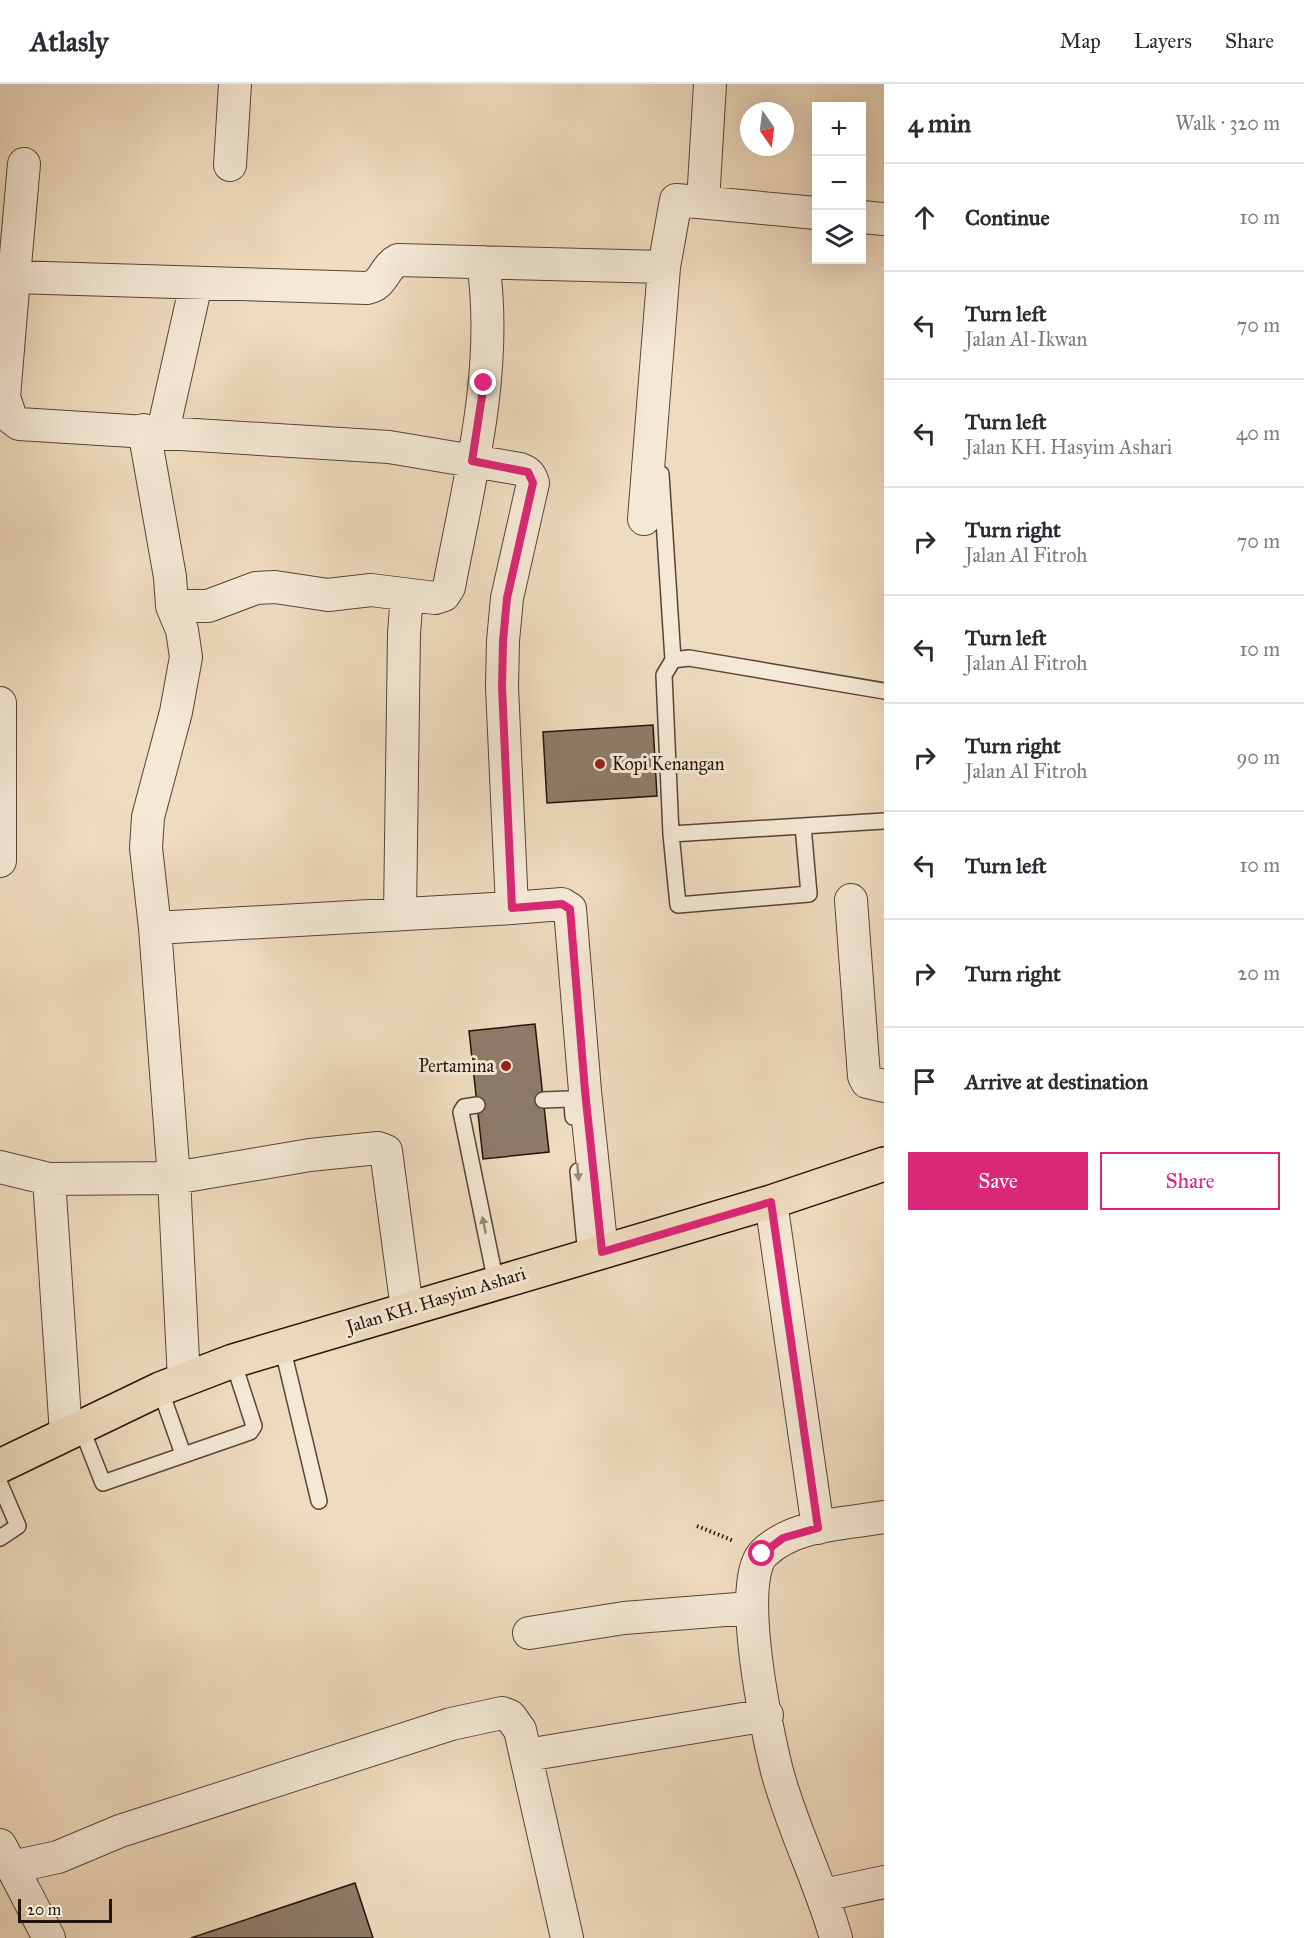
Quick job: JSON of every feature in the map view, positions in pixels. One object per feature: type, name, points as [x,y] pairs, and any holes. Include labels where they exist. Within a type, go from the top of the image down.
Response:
[{"type":"main road","name":"Jalan KH. Hasyim Ashari","points":[[0,1467],[172,1384],[233,1361],[771,1202],[884,1164]]},
{"type":"street","points":[[230,165],[235,84]]},
{"type":"street","points":[[703,202],[710,84]]},
{"type":"street","points":[[24,164],[2,397],[11,418],[19,424],[389,447],[528,472],[533,483],[507,598],[502,687],[512,908]]},
{"type":"street","points":[[644,519],[664,267],[676,200],[812,213]]},
{"type":"street","points":[[866,217],[884,219]]},
{"type":"street","points":[[14,278],[367,288],[381,282],[391,263],[398,260],[664,267]]},
{"type":"street","points":[[171,606],[208,606],[256,588],[275,587],[328,595],[371,590],[435,598],[444,595],[449,587],[472,461],[489,337],[488,295],[483,262]]},
{"type":"street","points":[[172,1384],[174,1178],[155,928],[146,848],[148,817],[176,712],[186,657],[182,630],[171,606],[170,577],[150,476],[154,431],[196,284]]},
{"type":"street","points":[[400,913],[404,633],[407,595]]},
{"type":"street","points":[[0,703],[0,861]]},
{"type":"street","points":[[851,900],[864,1077],[867,1082],[884,1086]]},
{"type":"street","points":[[155,928],[562,904],[570,909],[585,1091],[594,1254]]},
{"type":"street","points":[[0,1167],[49,1179],[174,1178],[310,1155],[378,1148],[386,1151],[407,1309]]},
{"type":"street","points":[[49,1179],[73,1430]]},
{"type":"street","points":[[771,1202],[818,1528]]},
{"type":"street","points":[[836,1938],[824,1895],[791,1814],[777,1770],[750,1608],[751,1581],[762,1554],[783,1538],[818,1528],[884,1517]]},
{"type":"street","points":[[529,1634],[624,1618],[750,1608]]},
{"type":"street","points":[[49,1938],[6,1856],[58,1857],[120,1831],[451,1724],[502,1713],[514,1721],[520,1730],[567,1938]]},
{"type":"street","points":[[527,1755],[767,1715]]},
{"type":"street","points":[[824,1895],[884,1882]]},
{"type":"lane","points":[[661,474],[673,660],[664,675],[671,834],[678,905],[809,894],[802,826]]},
{"type":"lane","points":[[673,660],[689,658],[884,691]]},
{"type":"lane","points":[[671,834],[884,821]]},
{"type":"lane","points":[[543,1100],[566,1098],[572,1102],[594,1254]]},
{"type":"lane","points":[[477,1105],[464,1107],[461,1112],[496,1283]]},
{"type":"lane","points":[[282,1346],[319,1501]]},
{"type":"lane","points":[[73,1430],[103,1483],[254,1429],[233,1361]]},
{"type":"lane","points":[[172,1384],[183,1454]]},
{"type":"lane","points":[[0,1467],[18,1526],[0,1538]]},
{"type":"path","points":[[697,1526],[762,1554]]},
{"type":"building","name":"Kopi Kenangan","points":[[653,725],[657,796],[547,803],[543,732]]},
{"type":"building","name":"Pertamina","points":[[535,1024],[549,1152],[483,1159],[469,1031]]},
{"type":"building","points":[[355,1883],[373,1938],[191,1938]]},
{"type":"place","name":"Kopi Kenangan","points":[[600,764]]},
{"type":"place","name":"Pertamina","points":[[506,1066]]},
{"type":"route","points":[[484,383],[472,461],[520,469],[528,472],[533,483],[507,598],[503,641],[502,687],[512,908],[562,904],[570,909],[572,916],[585,1091],[602,1252],[771,1202],[818,1528],[783,1538],[762,1554]]}]
